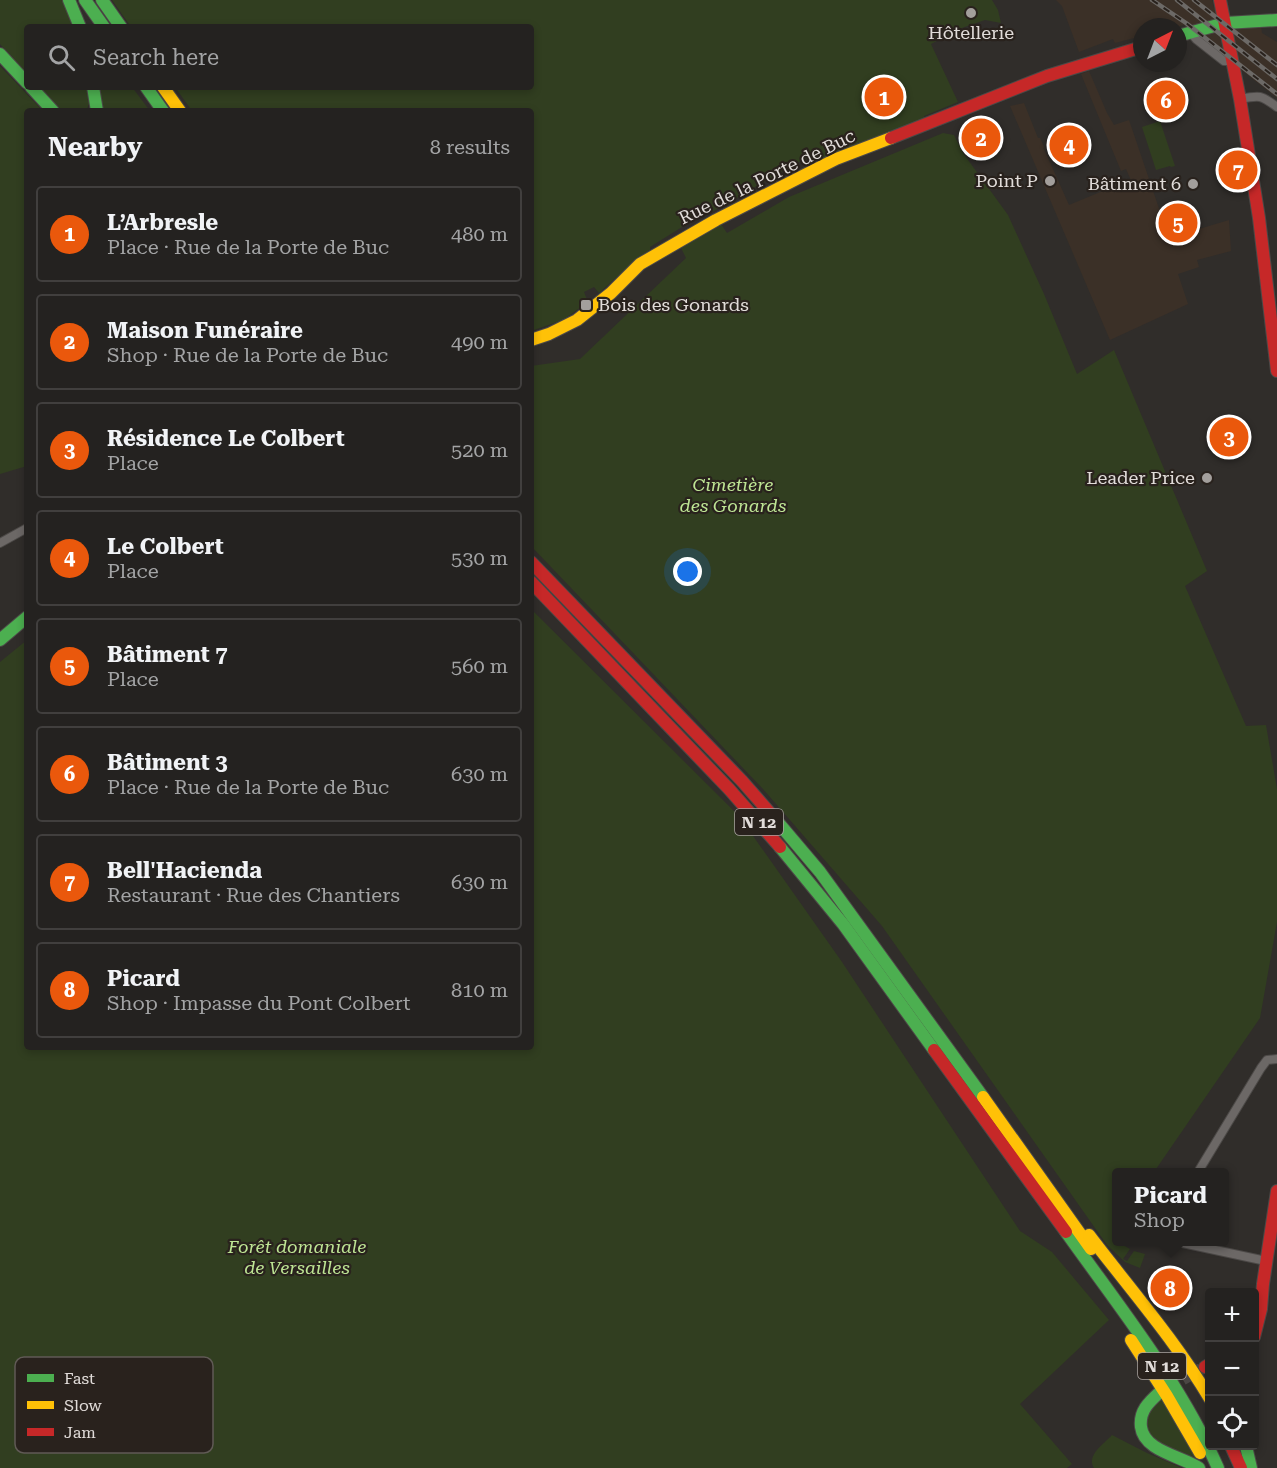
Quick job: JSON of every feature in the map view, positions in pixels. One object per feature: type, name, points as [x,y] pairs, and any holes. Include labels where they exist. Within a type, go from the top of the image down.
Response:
[{"type":"main road","points":[[69,0],[79,24]]},
{"type":"main road","points":[[85,0],[102,24]]},
{"type":"main road","points":[[102,0],[119,24]]},
{"type":"main road","points":[[1220,0],[1240,99],[1259,218],[1277,370]]},
{"type":"main road","points":[[1187,34],[1225,23],[1277,20]]},
{"type":"main road","name":"Rue de la Porte de Buc","points":[[534,339],[577,320],[600,302],[640,264],[654,255],[716,220],[836,159],[1013,89],[1133,49]]},
{"type":"main road","points":[[0,54],[24,80]]},
{"type":"main road","points":[[34,90],[50,108]]},
{"type":"main road","points":[[93,90],[95,108]]},
{"type":"main road","points":[[148,90],[161,108]]},
{"type":"main road","points":[[165,90],[178,108]]},
{"type":"main road","name":"N 12","points":[[534,565],[742,781],[820,872],[1065,1212],[1078,1221],[1194,1373],[1204,1400]]},
{"type":"main road","name":"N 12","points":[[534,585],[764,827],[843,924],[1153,1353],[1181,1395],[1208,1444],[1218,1468]]},
{"type":"main road","points":[[0,640],[24,620]]},
{"type":"main road","points":[[1259,1317],[1277,1191]]},
{"type":"main road","points":[[1259,1295],[1263,1284]]},
{"type":"main road","points":[[1109,1294],[1113,1313],[1172,1405],[1208,1468]]},
{"type":"main road","points":[[1160,1392],[1146,1405],[1142,1413],[1140,1420],[1142,1436],[1149,1445],[1186,1459],[1199,1468]]},
{"type":"main road","points":[[1222,1450],[1230,1468]]},
{"type":"main road","points":[[1233,1450],[1241,1468]]},
{"type":"main road","points":[[1247,1450],[1251,1468]]},
{"type":"street","points":[[1191,33],[1224,62],[1232,61]]},
{"type":"street","points":[[1240,99],[1258,96],[1277,107]]},
{"type":"street","points":[[0,543],[24,530]]},
{"type":"street","points":[[1201,1168],[1261,1068],[1267,1060],[1277,1059]]},
{"type":"street","points":[[1197,1246],[1266,1261]]},
{"type":"shaded area","points":[[1056,0],[1212,0],[1214,8],[1241,28],[1261,26],[1262,33],[1277,42],[1277,98],[1187,27],[1187,18],[1133,18],[1133,38],[1115,43],[1113,39],[1079,52],[1062,6]]},
{"type":"shaded area","points":[[1089,71],[1114,125],[1129,120],[1169,238],[1229,220],[1231,251],[1197,260],[1199,267],[1178,274],[1188,304],[1110,340],[1010,106],[1024,103],[1069,205],[1115,186],[1117,191],[1133,185],[1126,169],[1121,171],[1081,74]]},
{"type":"green space","points":[[0,0],[63,0],[73,24],[24,24],[24,70],[0,44]]},
{"type":"green space","points":[[112,0],[992,0],[998,10],[1001,23],[985,20],[959,29],[931,44],[958,102],[924,116],[924,119],[820,161],[816,153],[650,247],[650,250],[599,293],[594,287],[584,292],[588,302],[563,320],[534,330],[534,108],[190,108],[177,90],[534,90],[534,24],[129,24]]},
{"type":"green space","points":[[0,66],[40,108],[24,108],[24,467],[0,474]]},
{"type":"green space","points":[[43,90],[87,90],[89,104],[87,108],[59,108]]},
{"type":"green space","points":[[98,90],[134,90],[148,108],[100,108]]},
{"type":"green space","points":[[1160,121],[1175,166],[1156,170],[1142,127]]},
{"type":"green space","name":"Cimetière des Gonards","points":[[943,133],[954,135],[963,153],[1008,215],[1077,374],[1114,350],[1207,571],[1185,586],[1246,726],[1266,725],[1277,789],[1277,922],[1260,1018],[1157,1168],[1112,1168],[1112,1246],[1125,1246],[1130,1249],[1123,1259],[1127,1261],[1134,1251],[1145,1254],[1140,1268],[1125,1262],[1107,1245],[882,926],[763,789],[534,549],[534,366],[580,359],[686,258],[681,248],[721,224],[727,233],[789,197]]},
{"type":"green space","name":"Forêt domaniale de Versailles","points":[[534,612],[739,816],[842,962],[1020,1231],[1052,1252],[1109,1320],[1020,1404],[1072,1464],[1067,1468],[0,1468],[0,662],[24,642],[24,1050],[534,1050]]},
{"type":"green space","points":[[1163,1396],[1201,1462],[1160,1444],[1147,1434],[1146,1421],[1149,1412]]},
{"type":"green space","points":[[1112,1435],[1182,1468],[1094,1468],[1092,1459],[1094,1454]]},
{"type":"tunnel","points":[[1167,1388],[1201,1369]]},
{"type":"railway","points":[[1152,0],[1186,23],[1277,94]]},
{"type":"railway","points":[[1177,0],[1277,79]]},
{"type":"railway","points":[[1194,0],[1277,65]]},
{"type":"traffic: fast","points":[[69,0],[79,24]]},
{"type":"traffic: fast","points":[[85,0],[102,24]]},
{"type":"traffic: fast","points":[[102,0],[119,24]]},
{"type":"traffic: fast","points":[[1187,34],[1225,23],[1277,20]]},
{"type":"traffic: fast","points":[[0,54],[24,80]]},
{"type":"traffic: fast","points":[[34,90],[50,108]]},
{"type":"traffic: fast","points":[[94,90],[96,108]]},
{"type":"traffic: fast","points":[[148,90],[161,108]]},
{"type":"traffic: fast","points":[[0,640],[24,620]]},
{"type":"traffic: fast","points":[[776,820],[820,872],[983,1097]]},
{"type":"traffic: fast","points":[[780,847],[843,924],[934,1050]]},
{"type":"traffic: fast","points":[[1066,1232],[1128,1317],[1167,1376],[1203,1436],[1218,1468]]},
{"type":"traffic: fast","points":[[1160,1392],[1143,1412],[1141,1427],[1144,1435],[1149,1442],[1164,1452],[1199,1468]]},
{"type":"traffic: fast","points":[[1247,1450],[1251,1468]]},
{"type":"traffic: slow","points":[[165,90],[178,108]]},
{"type":"traffic: slow","points":[[534,339],[577,320],[611,293],[640,264],[716,220],[836,159],[891,138]]},
{"type":"traffic: slow","points":[[983,1097],[1091,1249]]},
{"type":"traffic: slow","points":[[1089,1235],[1167,1335],[1208,1396]]},
{"type":"traffic: slow","points":[[1131,1340],[1200,1453]]},
{"type":"traffic: jam","points":[[1220,0],[1240,99],[1259,218],[1277,371]]},
{"type":"traffic: jam","points":[[891,138],[1047,76],[1133,50]]},
{"type":"traffic: jam","points":[[534,565],[742,781],[776,820]]},
{"type":"traffic: jam","points":[[534,585],[729,789],[780,847]]},
{"type":"traffic: jam","points":[[934,1050],[1066,1232]]},
{"type":"traffic: jam","points":[[1259,1317],[1277,1191]]},
{"type":"traffic: jam","points":[[1233,1450],[1241,1468]]},
{"type":"place","name":"Hôtellerie","points":[[971,13]]},
{"type":"place","name":"L’Arbresle","points":[[884,97]]},
{"type":"place","name":"Bâtiment 3","points":[[1166,100]]},
{"type":"place","name":"Maison Funéraire","points":[[981,138]]},
{"type":"place","name":"Le Colbert","points":[[1069,145]]},
{"type":"place","name":"Bell'Hacienda","points":[[1238,170]]},
{"type":"place","name":"Point P","points":[[1050,181]]},
{"type":"place","name":"Bâtiment 6","points":[[1193,184]]},
{"type":"place","name":"Bâtiment 7","points":[[1178,223]]},
{"type":"place","name":"Bois des Gonards","points":[[586,305]]},
{"type":"place","name":"Résidence Le Colbert","points":[[1229,437]]},
{"type":"place","name":"Leader Price","points":[[1207,478]]},
{"type":"place","name":"Picard","points":[[1170,1288]]}]
